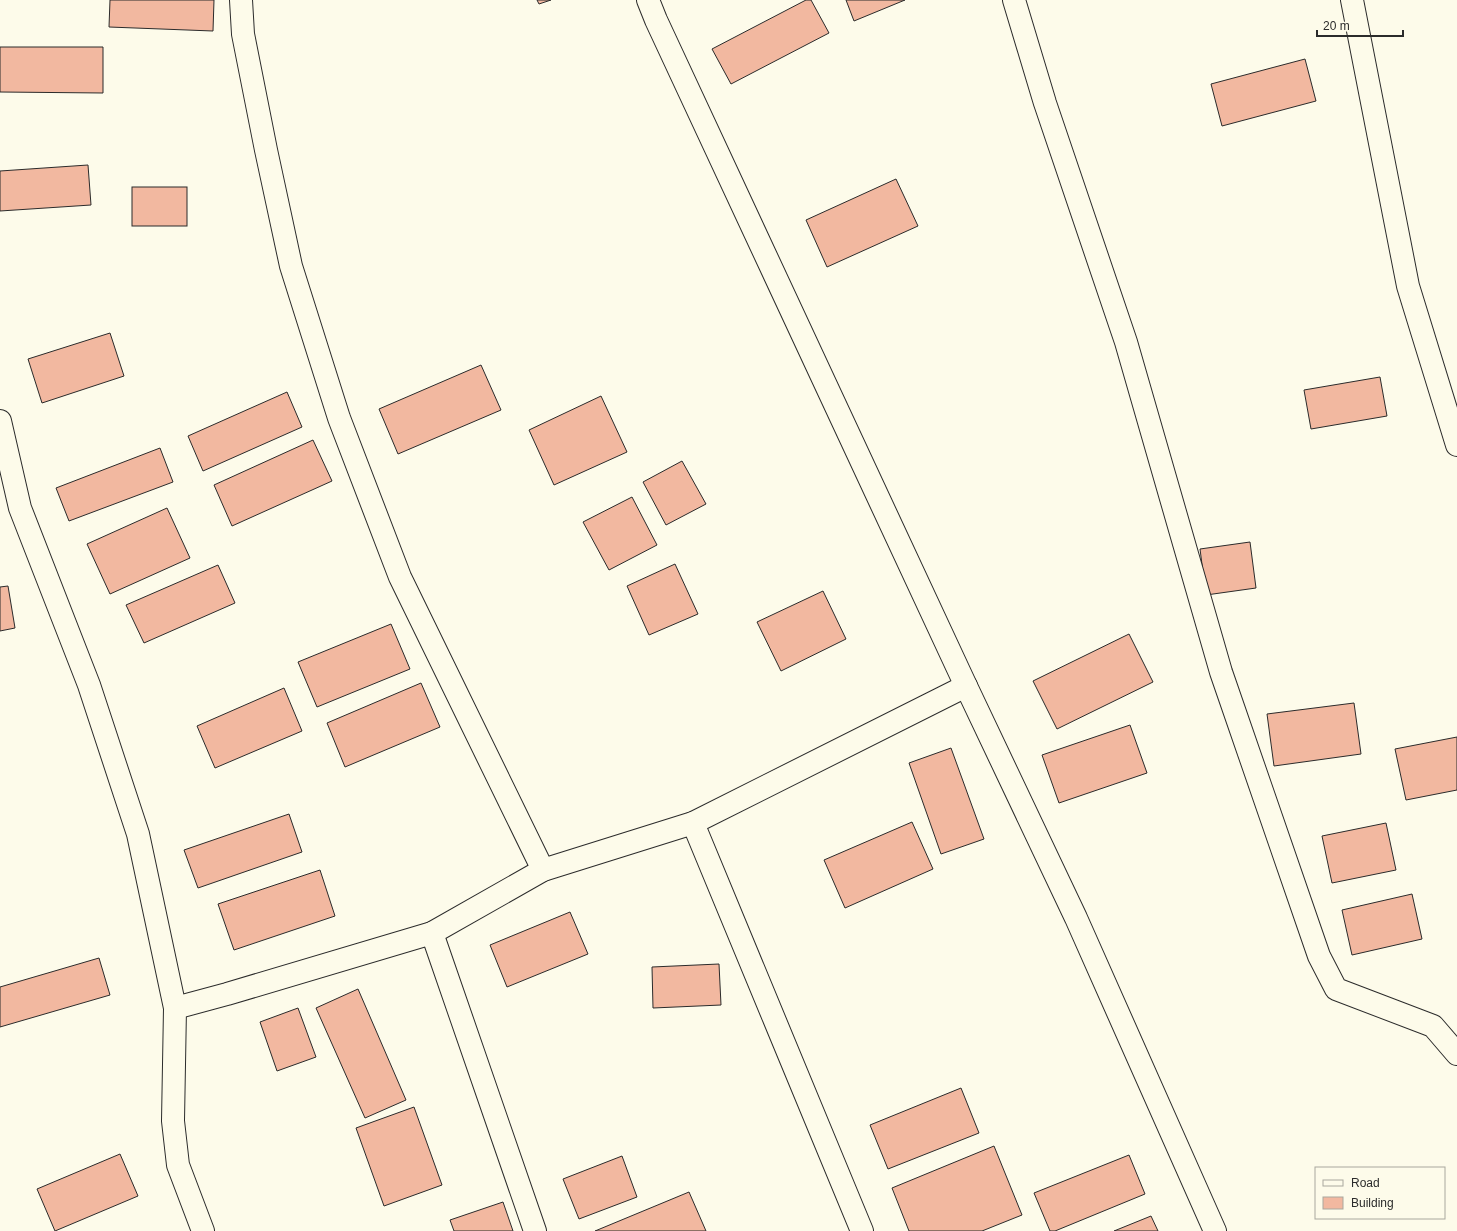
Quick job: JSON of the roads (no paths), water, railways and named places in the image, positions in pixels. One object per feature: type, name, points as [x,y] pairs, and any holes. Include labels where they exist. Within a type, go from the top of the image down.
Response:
[{"type":"street","points":[[240,0],[243,34],[290,266],[339,418],[400,577],[543,870]]},
{"type":"street","points":[[648,0],[966,686],[1076,918],[1214,1231]]},
{"type":"street","points":[[1014,0],[1045,103],[1126,342],[1221,672],[1318,956],[1336,989],[1433,1026],[1457,1054]]},
{"type":"street","points":[[1352,0],[1408,286],[1457,445]]},
{"type":"street","points":[[0,421],[20,508],[89,685],[138,834],[175,1008],[173,1121],[178,1165],[203,1231]]},
{"type":"street","points":[[175,1008],[432,933],[543,870],[693,823],[966,686]]},
{"type":"street","points":[[693,823],[862,1231]]},
{"type":"street","points":[[432,933],[535,1231]]}]
